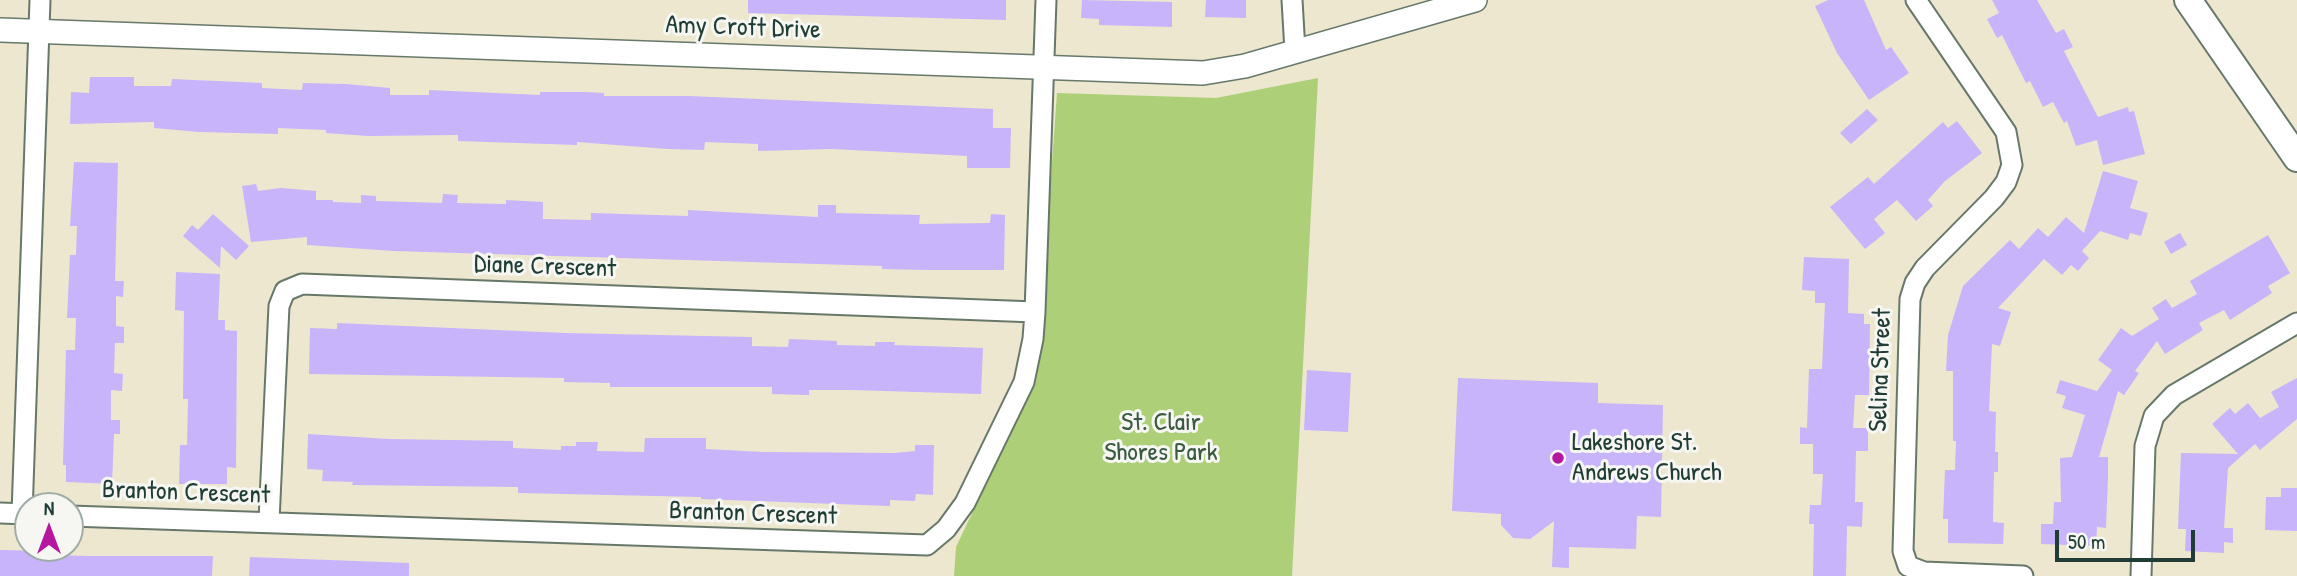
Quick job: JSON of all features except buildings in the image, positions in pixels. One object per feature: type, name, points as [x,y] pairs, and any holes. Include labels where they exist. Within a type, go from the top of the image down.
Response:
[{"type":"main road","points":[[2188,0],[2297,158]]},
{"type":"street","points":[[26,492],[40,0]]},
{"type":"street","name":"Branton Crescent","points":[[84,516],[927,545],[946,529],[965,503],[1024,382],[1033,339],[1035,312],[1046,0]]},
{"type":"street","points":[[1292,0],[1295,51]]},
{"type":"street","name":"Amy Croft Drive","points":[[0,30],[1203,73],[1245,66],[1475,0]]},
{"type":"street","name":"Selina Street","points":[[1916,0],[2006,132],[2012,165],[2006,182],[1994,198],[1914,283],[1908,320],[1903,551],[1908,566],[1924,572],[2022,576]]},
{"type":"street","name":"Diane Crescent","points":[[269,521],[279,306],[285,291],[302,285],[1035,312]]},
{"type":"street","points":[[2141,576],[2145,446],[2154,416],[2174,396],[2297,323]]},
{"type":"green space","name":"St. Clair Shores Park","points":[[1318,78],[1292,576],[954,576],[956,547],[1037,376],[1057,93],[1216,98]]},
{"type":"place","name":"Lakeshore St. Andrews Church","points":[[1558,458]]}]
